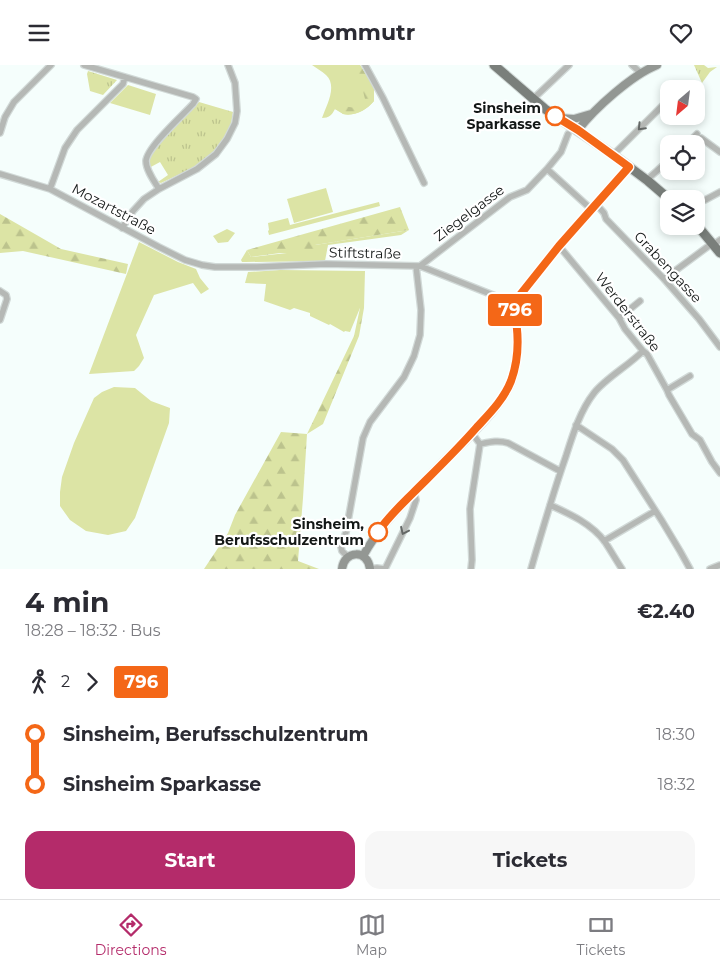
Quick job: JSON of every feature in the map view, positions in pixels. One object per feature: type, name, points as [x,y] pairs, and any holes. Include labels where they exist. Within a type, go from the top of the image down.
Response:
[{"type":"main road","points":[[494,65],[545,109],[614,155],[660,192]]},
{"type":"main road","points":[[578,130],[630,81],[657,65]]},
{"type":"main road","points":[[558,118],[574,119],[595,112]]},
{"type":"main road","points":[[363,556],[379,530],[472,433],[502,397],[510,383],[516,360],[517,326],[514,310],[519,305],[512,300],[629,167]]},
{"type":"main road","points":[[705,235],[720,253]]},
{"type":"main road","points":[[342,569],[348,557],[355,554],[363,556],[370,569]]},
{"type":"street","points":[[0,133],[5,117],[14,102],[51,65]]},
{"type":"street","points":[[84,65],[196,99],[149,151],[146,160],[147,168],[158,189]]},
{"type":"street","points":[[122,227],[144,199],[158,189],[197,169],[216,154],[227,139],[237,111],[235,83],[228,65]]},
{"type":"street","points":[[365,65],[424,183]]},
{"type":"street","points":[[533,99],[569,65]]},
{"type":"street","points":[[632,65],[641,73]]},
{"type":"street","points":[[50,189],[65,148],[77,130],[123,84],[125,77]]},
{"type":"street","points":[[614,155],[660,108]]},
{"type":"street","name":"Ziegelgasse","points":[[418,266],[510,197],[527,190],[547,169],[560,151],[568,134]]},
{"type":"street","points":[[705,141],[720,152]]},
{"type":"street","points":[[650,177],[660,168]]},
{"type":"street","name":"Grabengasse","points":[[547,169],[604,213],[606,219],[664,279],[699,319],[720,347]]},
{"type":"street","name":"Mozartstraße","points":[[0,174],[50,189],[185,260],[215,267]]},
{"type":"street","points":[[705,201],[720,191]]},
{"type":"street","points":[[664,279],[710,245]]},
{"type":"street","name":"Werderstraße","points":[[559,246],[647,354],[692,434],[700,440],[720,473]]},
{"type":"street","name":"Stiftstraße","points":[[215,267],[326,264],[418,266],[512,300]]},
{"type":"street","points":[[348,557],[341,547],[346,532],[363,437],[370,422],[404,377],[414,356],[420,335],[421,310],[418,266]]},
{"type":"street","points":[[0,291],[6,295],[7,299],[0,320]]},
{"type":"street","points":[[619,318],[640,301]]},
{"type":"street","points":[[530,569],[576,425],[595,392],[643,351]]},
{"type":"street","points":[[668,390],[690,376]]},
{"type":"street","points":[[576,425],[612,449],[623,460],[690,569]]},
{"type":"street","points":[[471,569],[470,509],[480,444],[472,433]]},
{"type":"street","points":[[480,444],[494,441],[508,443],[560,471]]},
{"type":"street","points":[[370,569],[385,569],[398,545],[414,507],[416,500],[414,492]]},
{"type":"street","points":[[550,505],[591,527],[604,541],[622,569]]},
{"type":"street","points":[[604,541],[655,511]]},
{"type":"street","points":[[710,569],[720,565]]},
{"type":"green space","points":[[312,65],[360,65],[374,89],[374,101],[364,110],[356,113],[343,114],[335,109],[330,116],[322,118],[330,96],[331,85],[326,75]]},
{"type":"green space","points":[[350,65],[360,65],[373,86],[374,101],[360,112],[347,115],[335,109],[341,106],[357,108],[365,99],[362,87]]},
{"type":"green space","points":[[694,65],[704,65],[708,68],[717,67],[704,80],[701,80]]},
{"type":"green space","points":[[88,71],[117,80],[103,95],[90,91]]},
{"type":"green space","points":[[128,85],[156,94],[150,115],[110,103]]},
{"type":"green space","points":[[199,102],[233,112],[231,124],[220,146],[197,166],[161,183],[158,182],[168,175],[160,162],[149,168],[148,161],[154,148]]},
{"type":"green space","points":[[326,188],[333,212],[294,223],[287,199]]},
{"type":"green space","points":[[379,202],[380,206],[269,235],[268,223],[288,218],[290,225]]},
{"type":"green space","points":[[400,207],[409,230],[315,245],[313,253],[280,253],[251,257],[247,250]]},
{"type":"green space","points":[[0,214],[61,249],[128,264],[126,274],[23,251],[0,253]]},
{"type":"green space","points":[[227,229],[235,233],[228,242],[218,243],[213,236]]},
{"type":"green space","points":[[409,230],[401,235],[328,245],[325,261],[242,262],[241,260],[247,250],[251,257],[287,253],[315,245]]},
{"type":"green space","points":[[139,242],[196,269],[200,278],[209,289],[201,294],[193,283],[154,295],[136,335],[144,358],[139,366],[134,371],[89,374]]},
{"type":"green space","points":[[280,270],[365,271],[364,308],[360,308],[350,332],[344,332],[310,316],[310,313],[294,308],[290,310],[264,301],[266,284],[245,283],[248,272]]},
{"type":"green space","points":[[360,308],[364,308],[359,336],[323,424],[307,434],[354,336]]},
{"type":"green space","points":[[114,387],[135,388],[151,401],[170,408],[169,423],[135,518],[126,531],[108,535],[86,531],[70,520],[60,506],[60,492],[62,477],[74,443],[94,398]]},
{"type":"green space","points":[[281,432],[307,434],[298,561],[319,569],[204,569],[228,533],[235,515]]},
{"type":"bus line","name":"796","points":[[378,532],[472,433],[502,397],[510,383],[515,368],[517,326],[514,310],[519,305],[516,300],[580,221],[629,167],[578,130],[555,116]]},
{"type":"place","name":"Sinsheim Sparkasse","points":[[555,116]]},
{"type":"place","name":"Sinsheim, Berufsschulzentrum","points":[[378,532]]}]
